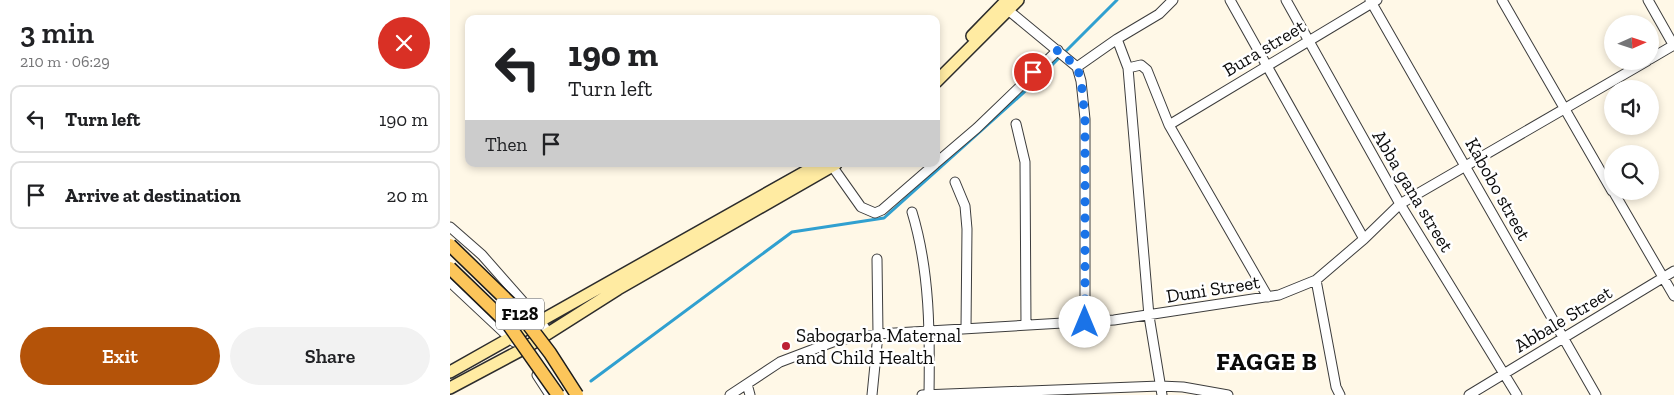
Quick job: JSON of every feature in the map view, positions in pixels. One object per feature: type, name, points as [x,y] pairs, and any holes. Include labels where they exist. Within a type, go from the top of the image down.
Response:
[{"type":"main road","points":[[940,68],[1008,5],[1018,0]]},
{"type":"main road","points":[[940,78],[1008,5]]},
{"type":"main road","points":[[450,372],[814,167]]},
{"type":"main road","points":[[450,388],[520,350],[641,275],[830,167]]},
{"type":"main road","name":"F128","points":[[450,245],[518,312],[550,353],[577,395]]},
{"type":"main road","name":"F128","points":[[450,268],[508,324],[558,395]]},
{"type":"street","points":[[1077,67],[1117,38],[1159,14],[1173,0]]},
{"type":"street","points":[[1230,0],[1364,239]]},
{"type":"street","name":"Abba gana street","points":[[1286,0],[1307,41],[1400,204],[1517,395]]},
{"type":"street","points":[[1502,0],[1604,176]]},
{"type":"street","points":[[1648,0],[1674,45],[1659,54]]},
{"type":"street","name":"Bura street","points":[[1169,125],[1373,1]]},
{"type":"street","name":"Kabobo street","points":[[1373,1],[1562,338],[1596,395]]},
{"type":"street","points":[[1008,5],[1077,67],[1081,80],[1085,119],[1085,322]]},
{"type":"street","points":[[1117,38],[1128,68],[1149,316],[1161,390]]},
{"type":"street","points":[[940,160],[977,128],[1058,50]]},
{"type":"street","points":[[1128,68],[1141,65],[1147,70],[1169,125],[1268,297]]},
{"type":"street","name":"Duni Street","points":[[730,395],[780,362],[808,349],[838,340],[878,334],[1085,322],[1149,316],[1279,295],[1316,280],[1364,239],[1400,204],[1466,164],[1632,70]]},
{"type":"street","points":[[1016,124],[1025,162],[1026,324]]},
{"type":"street","points":[[835,167],[861,207],[875,213],[882,210],[931,167]]},
{"type":"street","points":[[955,182],[965,206],[967,229],[966,328]]},
{"type":"street","points":[[1618,200],[1674,296]]},
{"type":"street","points":[[912,212],[918,232],[931,331],[929,395]]},
{"type":"street","points":[[450,227],[482,255],[541,322],[548,333]]},
{"type":"street","points":[[872,395],[878,334],[876,259]]},
{"type":"street","name":"Abbale Street","points":[[1469,395],[1674,271]]},
{"type":"street","points":[[1316,280],[1336,387],[1340,395]]},
{"type":"street","points":[[450,282],[511,338],[550,395]]},
{"type":"street","points":[[747,384],[750,395]]},
{"type":"street","points":[[922,395],[1161,390],[1183,387],[1228,395]]},
{"type":"waterway","points":[[591,381],[792,232],[884,218],[1032,85],[1117,0]]},
{"type":"place","name":"Sabogarba Maternal and Child Health","points":[[786,346]]},
{"type":"district","name":"FAGGE B","points":[[1267,361]]},
{"type":"route","points":[[1033,72],[1058,50],[1077,67],[1081,80],[1085,119],[1085,322]]}]
